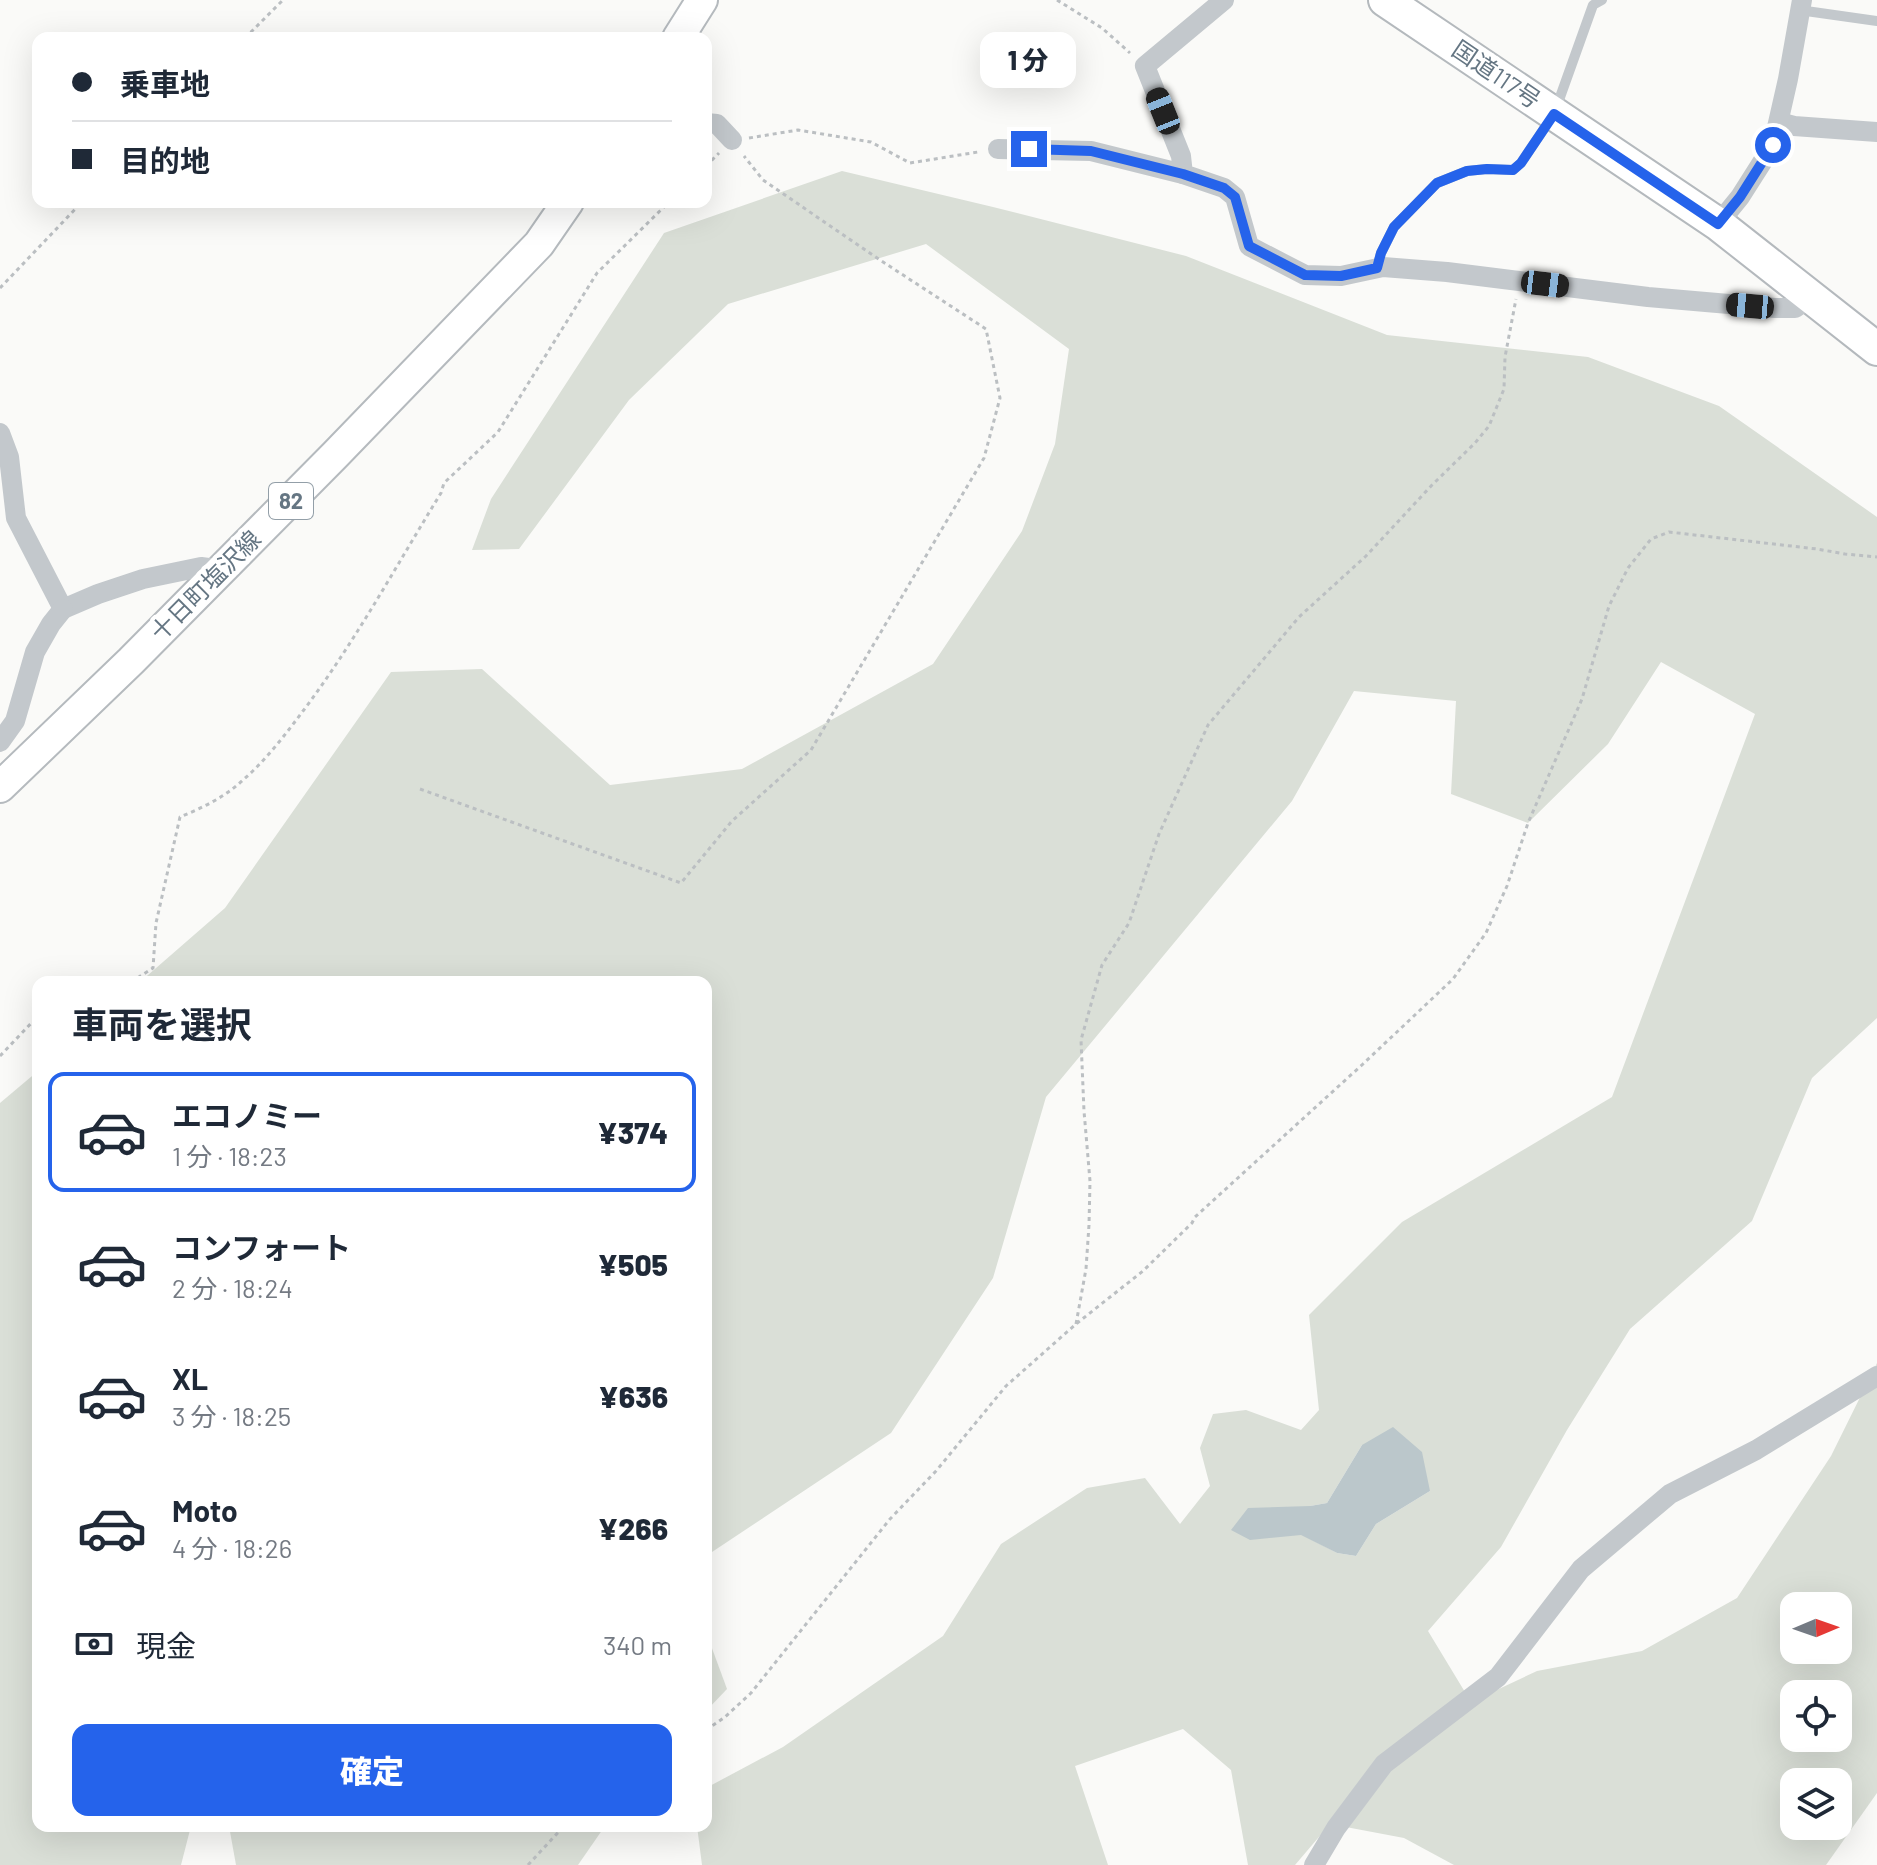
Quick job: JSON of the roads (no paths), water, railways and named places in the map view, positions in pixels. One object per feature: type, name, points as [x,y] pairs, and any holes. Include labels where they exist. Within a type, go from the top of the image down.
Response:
[{"type":"highway","name":"国道117号","points":[[1385,0],[1718,224],[1877,349]]},
{"type":"main road","points":[[682,32],[702,0]]},
{"type":"main road","name":"十日町塩沢線","points":[[0,787],[223,570],[539,244],[564,208]]},
{"type":"street","points":[[1183,174],[1181,156],[1145,66],[1224,0]]},
{"type":"street","points":[[1718,224],[1740,197],[1773,145],[1801,5]]},
{"type":"street","points":[[1779,122],[1794,126],[1877,132]]},
{"type":"street","points":[[712,124],[717,124],[732,140]]},
{"type":"street","points":[[998,149],[1091,151],[1183,174],[1224,188],[1235,197],[1249,246],[1305,275],[1341,276],[1383,267],[1775,308],[1795,308],[1812,296]]},
{"type":"street","points":[[0,433],[9,457],[16,518],[63,609]]},
{"type":"street","points":[[0,742],[15,721],[35,652],[63,609],[143,579],[201,567],[223,570]]},
{"type":"street","points":[[1314,1865],[1336,1828],[1384,1764],[1498,1677],[1581,1569],[1670,1494],[1756,1450],[1877,1376]]},
{"type":"lane","points":[[1377,268],[1394,227],[1437,183],[1467,171],[1513,170],[1521,163],[1554,114],[1593,5],[1602,0]]},
{"type":"lane","points":[[1801,5],[1877,21]]}]
